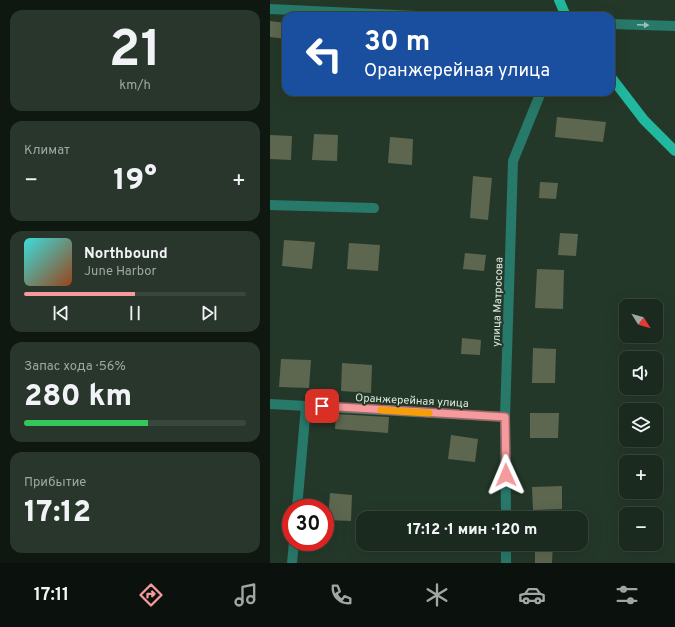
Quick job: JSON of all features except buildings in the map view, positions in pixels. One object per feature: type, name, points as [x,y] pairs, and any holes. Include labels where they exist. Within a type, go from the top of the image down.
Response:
[{"type":"main road","points":[[559,0],[564,12]]},
{"type":"main road","points":[[615,82],[644,120],[675,151]]},
{"type":"street","points":[[270,9],[333,12]]},
{"type":"street","points":[[615,24],[675,26]]},
{"type":"street","name":"улица Матросова","points":[[506,511],[505,417],[513,161],[540,96]]},
{"type":"street","points":[[270,205],[374,208]]},
{"type":"street","name":"Оранжерейная улица","points":[[270,404],[505,417]]},
{"type":"street","points":[[298,499],[306,406]]},
{"type":"street","points":[[292,563],[293,551]]},
{"type":"street","points":[[506,551],[506,563]]},
{"type":"slow traffic","points":[[381,410],[429,413]]},
{"type":"route","points":[[322,406],[505,417],[506,475]]}]
